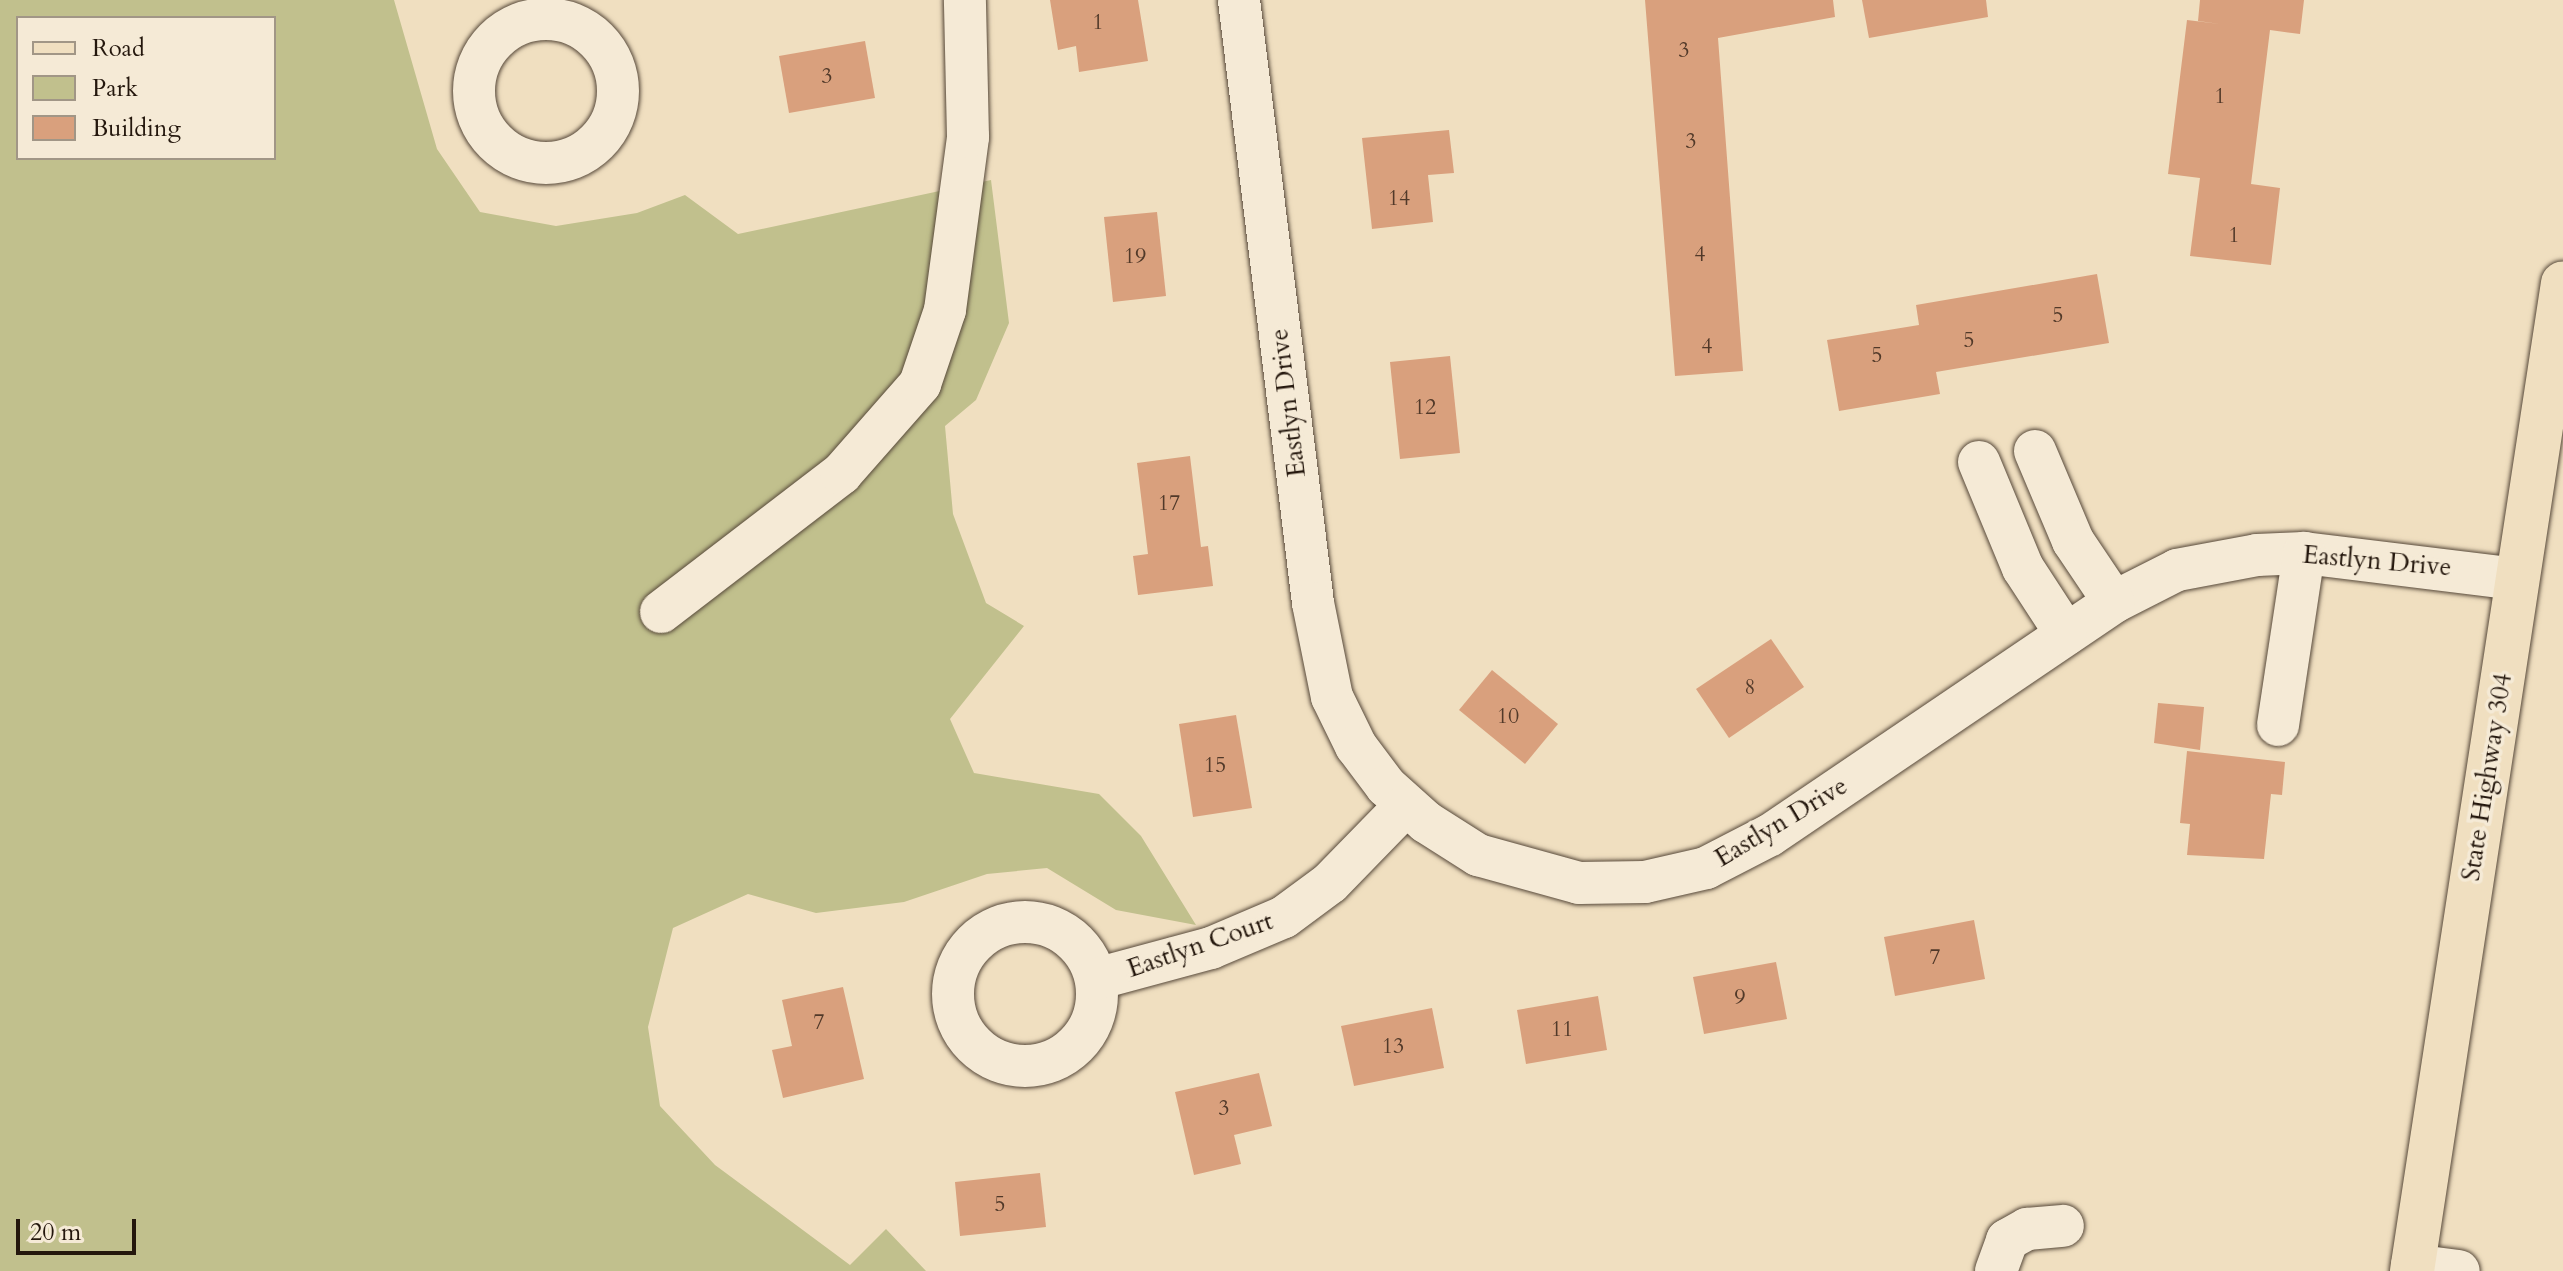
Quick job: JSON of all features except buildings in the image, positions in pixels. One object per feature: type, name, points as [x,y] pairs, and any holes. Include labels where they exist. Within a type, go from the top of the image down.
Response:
[{"type":"main road","name":"State Highway 304","points":[[2412,1268],[2517,579],[2556,372],[2563,283]]},
{"type":"street","points":[[661,612],[841,474],[920,384],[945,310],[968,137],[965,0]]},
{"type":"street","name":"Eastlyn Drive","points":[[1239,0],[1325,668],[1356,746],[1405,806],[1478,855],[1543,878],[1615,884],[1674,877],[1770,835],[2114,602],[2177,570],[2217,560],[2304,553],[2517,579]]},
{"type":"street","points":[[2035,451],[2073,541],[2114,602]]},
{"type":"street","points":[[1979,462],[2023,568],[2066,634]]},
{"type":"street","points":[[2278,725],[2304,553]]},
{"type":"street","name":"Eastlyn Court","points":[[1096,979],[1211,948],[1284,917],[1330,883],[1405,806]]},
{"type":"street","points":[[1996,1271],[2007,1240],[2027,1229],[2063,1226]]},
{"type":"street","points":[[2412,1268],[2459,1271]]},
{"type":"green space","points":[[0,0],[394,0],[437,149],[480,212],[556,226],[637,213],[685,195],[738,234],[991,180],[1009,323],[976,400],[945,426],[953,514],[986,603],[1024,626],[950,719],[974,773],[1099,794],[1141,836],[1196,925],[1116,910],[1047,868],[987,874],[904,902],[816,913],[748,894],[673,928],[648,1027],[660,1106],[715,1165],[850,1265],[886,1229],[926,1271],[0,1271]]}]
